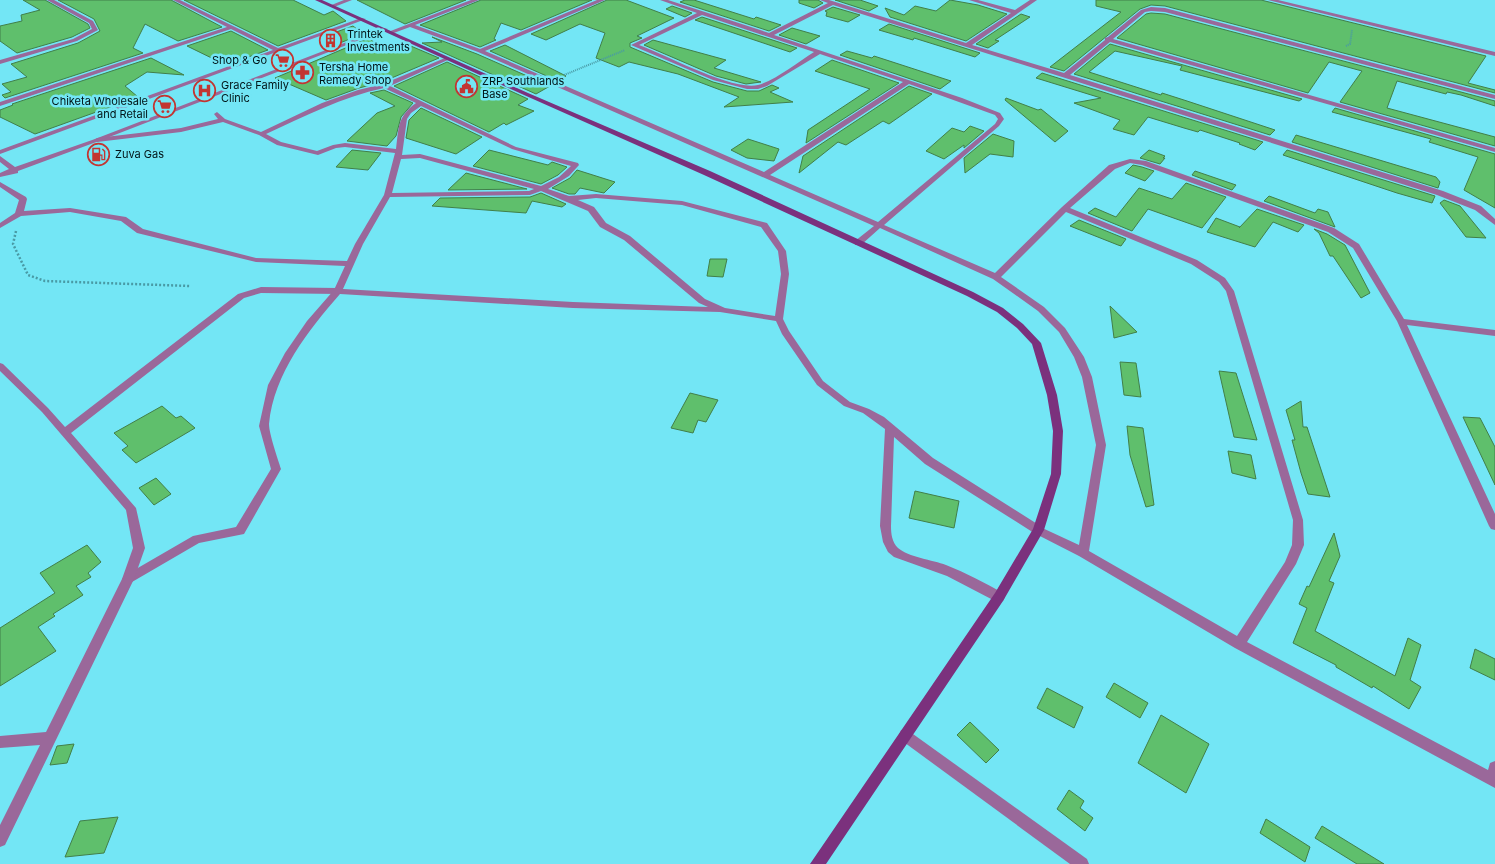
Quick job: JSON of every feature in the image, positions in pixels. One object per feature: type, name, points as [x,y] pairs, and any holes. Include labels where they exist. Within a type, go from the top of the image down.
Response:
[{"type":"street","points":[[0,62],[75,40],[95,30],[91,22],[50,0]]},
{"type":"street","points":[[176,0],[229,28],[278,50]]},
{"type":"street","points":[[318,0],[707,173],[970,294],[1000,310],[1020,326],[1036,343],[1052,395],[1058,431],[1056,474],[1038,530],[999,598],[817,864]]},
{"type":"street","points":[[332,6],[349,0]]},
{"type":"street","points":[[0,175],[15,171],[388,30],[410,25],[476,0]]},
{"type":"street","points":[[480,51],[602,0]]},
{"type":"street","points":[[663,0],[770,34],[998,114],[1002,119],[997,125],[858,243]]},
{"type":"street","points":[[822,0],[1440,192],[1478,208],[1495,223]]},
{"type":"street","points":[[972,0],[1015,12]]},
{"type":"street","points":[[967,45],[1034,0]]},
{"type":"street","points":[[1270,0],[1495,54]]},
{"type":"street","points":[[770,34],[833,3]]},
{"type":"street","points":[[1066,75],[1142,12],[1151,9],[1165,10],[1495,97]]},
{"type":"street","points":[[634,45],[702,13]]},
{"type":"street","points":[[0,152],[363,19]]},
{"type":"street","points":[[410,25],[480,51],[879,224],[996,278],[1041,309],[1062,330],[1079,357],[1087,377],[1101,445],[1083,553]]},
{"type":"street","points":[[0,104],[229,28]]},
{"type":"street","points":[[1108,39],[1495,150]]},
{"type":"street","points":[[634,45],[732,85],[750,89],[768,82],[819,52]]},
{"type":"street","points":[[0,52],[10,59]]},
{"type":"street","points":[[261,134],[289,119],[324,104],[360,91],[385,86],[447,59]]},
{"type":"street","points":[[766,174],[908,82]]},
{"type":"street","points":[[385,86],[514,148],[575,165],[571,172],[542,189],[530,193],[388,195]]},
{"type":"street","points":[[128,579],[197,539],[240,531],[276,469],[264,426],[273,385],[290,353],[310,322],[338,291],[359,244],[388,195],[404,119],[408,112],[420,103]]},
{"type":"street","points":[[217,114],[223,120],[261,134],[279,144],[318,153],[335,146],[346,145],[420,156],[542,189],[569,199],[591,209],[603,225],[627,238],[702,301],[723,310]]},
{"type":"street","points":[[97,140],[181,130],[223,120]]},
{"type":"street","points":[[0,158],[15,171]]},
{"type":"street","points":[[996,278],[1112,166],[1130,161],[1143,163],[1331,230],[1356,246],[1401,321],[1495,526]]},
{"type":"street","points":[[0,184],[23,199],[19,214]]},
{"type":"street","points":[[569,199],[596,196],[682,203],[764,225],[782,251],[785,274],[780,319],[785,332],[820,383],[848,404],[866,411],[890,428],[929,461],[1038,530],[1083,553],[1239,644],[1494,776]]},
{"type":"street","points":[[0,226],[19,214],[70,210],[123,219],[140,232],[256,260],[351,264]]},
{"type":"street","points":[[1065,210],[1194,262],[1222,280],[1230,291],[1298,520],[1298,545],[1290,564],[1239,644]]},
{"type":"street","points":[[65,432],[241,296],[261,290],[338,291],[573,305],[723,310],[780,319]]},
{"type":"street","points":[[1401,321],[1495,333]]},
{"type":"street","points":[[0,366],[65,432],[131,508],[139,548],[128,579],[0,840]]},
{"type":"street","points":[[890,428],[885,522],[888,540],[892,549],[909,559],[934,565],[959,575],[999,598]]},
{"type":"street","points":[[906,735],[1082,864]]},
{"type":"street","points":[[0,742],[49,738]]},
{"type":"path","points":[[1334,55],[1332,52],[1350,44],[1354,19]]},
{"type":"path","points":[[549,81],[634,45]]},
{"type":"path","points":[[19,214],[13,244],[28,275],[45,281],[190,286]]},
{"type":"building","points":[[23,0],[45,0],[88,24],[90,28],[72,37],[17,53],[0,41],[0,26],[22,21],[21,15],[40,10]]},
{"type":"building","points":[[58,0],[171,0],[222,27],[178,41],[145,24],[133,48],[143,53],[5,98],[2,95],[11,92],[2,84],[27,77],[11,64],[78,43],[100,31],[94,19]]},
{"type":"building","points":[[184,0],[293,0],[324,15],[333,11],[346,21],[278,46]]},
{"type":"building","points":[[357,0],[466,0],[405,24]]},
{"type":"building","points":[[481,0],[592,0],[521,30],[501,23],[494,39],[496,40],[480,47],[420,25]]},
{"type":"building","points":[[607,0],[626,0],[674,18],[637,36],[642,38],[630,43],[630,47],[713,82],[747,91],[759,91],[772,85],[779,88],[770,92],[793,102],[724,107],[739,97],[678,74],[629,62],[619,67],[596,58],[605,33],[580,24],[546,40],[531,34]]},
{"type":"building","points":[[694,0],[754,19],[756,17],[781,25],[769,31],[680,2]]},
{"type":"building","points":[[799,0],[818,0],[823,3],[814,8],[799,3]]},
{"type":"building","points":[[835,0],[860,0],[878,6],[869,11]]},
{"type":"building","points":[[950,0],[978,5],[1007,14],[966,41],[890,17],[885,8],[904,15],[915,6],[936,11]]},
{"type":"building","points":[[1096,0],[1261,0],[1486,56],[1468,83],[1495,90],[1495,93],[1165,6],[1151,5],[1140,9],[1064,71],[1050,67],[1121,12],[1096,6]]},
{"type":"building","points":[[672,6],[692,13],[685,17],[666,9]]},
{"type":"building","points":[[833,7],[860,15],[848,22],[826,16],[827,12],[825,11]]},
{"type":"building","points":[[1021,14],[1030,17],[995,40],[999,41],[988,48],[976,44]]},
{"type":"building","points":[[1146,14],[1165,14],[1495,101],[1495,106],[1461,95],[1447,92],[1446,94],[1397,81],[1387,108],[1495,137],[1495,146],[1340,102],[1362,71],[1329,62],[1308,93],[1117,38]]},
{"type":"building","points":[[702,17],[797,48],[790,52],[695,20]]},
{"type":"building","points":[[889,24],[980,53],[975,57],[914,38],[913,40],[879,30]]},
{"type":"building","points":[[353,26],[363,34],[332,46],[328,35]]},
{"type":"building","points":[[792,28],[820,36],[806,44],[779,35]]},
{"type":"building","points":[[231,31],[268,50],[226,65],[187,46]]},
{"type":"building","points":[[432,37],[477,54],[550,86],[536,94],[422,43],[442,42]]},
{"type":"building","points":[[369,38],[376,44],[406,44],[439,58],[382,82],[326,100],[275,78]]},
{"type":"building","points":[[653,40],[726,60],[714,68],[761,82],[746,84],[716,76],[644,45]]},
{"type":"building","points":[[1110,44],[1302,99],[1299,101],[1180,70],[1182,66],[1115,51],[1089,72],[1161,95],[1162,93],[1275,130],[1270,135],[1074,74]]},
{"type":"building","points":[[505,45],[566,76],[558,81],[490,51]]},
{"type":"building","points":[[847,51],[872,58],[874,56],[951,81],[940,89],[840,55]]},
{"type":"building","points":[[151,58],[184,75],[147,72],[125,86],[138,97],[35,134],[0,117],[0,110],[12,104]]},
{"type":"building","points":[[832,60],[899,83],[806,143],[808,130],[870,89],[815,71]]},
{"type":"building","points":[[447,62],[528,99],[518,105],[534,111],[506,125],[504,123],[489,132],[394,86]]},
{"type":"building","points":[[1042,73],[1263,142],[1255,150],[1200,130],[1198,132],[1148,117],[1134,135],[1113,129],[1120,120],[1074,103],[1101,98],[1036,78]]},
{"type":"building","points":[[909,86],[932,94],[889,124],[883,121],[846,145],[838,142],[799,173],[803,156]]},
{"type":"building","points":[[384,90],[413,103],[401,117],[396,136],[387,146],[347,141],[377,113],[395,106],[370,93]]},
{"type":"building","points":[[1006,98],[1038,110],[1041,109],[1068,131],[1055,142],[1005,100]]},
{"type":"building","points":[[421,108],[482,137],[456,154],[406,138],[409,120]]},
{"type":"building","points":[[1335,108],[1495,154],[1495,208],[1464,190],[1478,157],[1429,142],[1431,139],[1332,112]]},
{"type":"building","points":[[970,126],[984,131],[964,148],[964,145],[944,159],[926,151],[952,128],[964,132]]},
{"type":"building","points":[[993,134],[1014,141],[1013,157],[990,154],[965,173],[964,158]]},
{"type":"building","points":[[1296,135],[1436,177],[1440,182],[1438,188],[1292,142]]},
{"type":"building","points":[[748,139],[779,149],[774,161],[747,158],[731,150]]},
{"type":"building","points":[[352,150],[381,153],[368,170],[336,167]]},
{"type":"building","points":[[489,150],[548,165],[552,162],[567,167],[558,175],[541,184],[473,166]]},
{"type":"building","points":[[1149,150],[1165,156],[1163,158],[1165,158],[1160,164],[1140,158]]},
{"type":"building","points":[[1287,150],[1435,196],[1432,203],[1397,193],[1283,155]]},
{"type":"building","points":[[1133,165],[1154,171],[1145,181],[1125,173]]},
{"type":"building","points":[[577,170],[615,182],[604,193],[580,188],[575,194],[569,194],[552,188],[570,178]]},
{"type":"building","points":[[1195,171],[1236,185],[1232,190],[1192,175]]},
{"type":"building","points":[[466,173],[527,189],[448,190]]},
{"type":"building","points":[[1186,183],[1226,197],[1202,228],[1148,209],[1132,231],[1088,213],[1095,208],[1116,217],[1139,188],[1172,199]]},
{"type":"building","points":[[541,193],[566,204],[562,207],[532,201],[526,213],[432,206],[440,198],[530,197]]},
{"type":"building","points":[[1269,196],[1315,213],[1318,209],[1328,212],[1335,227],[1264,201]]},
{"type":"building","points":[[1444,200],[1460,206],[1486,238],[1466,237],[1440,203]]},
{"type":"building","points":[[1257,209],[1304,225],[1298,232],[1273,222],[1255,247],[1207,232],[1216,218],[1240,227]]},
{"type":"building","points":[[1079,220],[1126,239],[1121,246],[1070,226]]},
{"type":"building","points":[[1314,229],[1327,234],[1345,245],[1370,293],[1361,298],[1333,256],[1330,256],[1319,233]]},
{"type":"building","points":[[710,259],[727,259],[723,277],[707,276]]},
{"type":"building","points":[[1110,306],[1137,332],[1114,338]]},
{"type":"building","points":[[1120,362],[1136,363],[1141,397],[1124,395]]},
{"type":"building","points":[[1219,371],[1236,373],[1257,440],[1234,437]]},
{"type":"building","points":[[690,393],[718,400],[706,422],[698,420],[693,433],[671,428]]},
{"type":"building","points":[[1301,401],[1303,427],[1307,427],[1330,497],[1308,494],[1301,473],[1292,440],[1295,440],[1286,410]]},
{"type":"building","points":[[162,406],[176,418],[181,416],[195,428],[136,463],[122,450],[128,446],[114,433]]},
{"type":"building","points":[[1463,417],[1480,418],[1495,447],[1495,485]]},
{"type":"building","points":[[1127,426],[1143,428],[1154,505],[1146,507],[1130,455]]},
{"type":"building","points":[[1228,451],[1251,455],[1256,479],[1232,473]]},
{"type":"building","points":[[156,478],[171,494],[154,505],[139,488]]},
{"type":"building","points":[[915,491],[959,501],[954,528],[909,518]]},
{"type":"building","points":[[1334,533],[1340,556],[1329,581],[1334,583],[1315,631],[1395,676],[1408,638],[1421,645],[1410,680],[1421,687],[1409,709],[1373,686],[1372,688],[1336,667],[1336,665],[1293,643],[1307,608],[1299,604]]},
{"type":"building","points":[[87,545],[101,562],[88,573],[91,577],[76,586],[83,595],[53,614],[55,616],[38,627],[56,651],[0,686],[0,628],[55,593],[40,573]]},
{"type":"building","points":[[1475,649],[1495,659],[1495,680],[1470,668]]},
{"type":"building","points":[[1114,683],[1148,703],[1140,718],[1106,697]]},
{"type":"building","points":[[1047,688],[1083,707],[1074,728],[1037,708]]},
{"type":"building","points":[[1161,715],[1209,744],[1186,793],[1138,763]]},
{"type":"building","points":[[970,722],[999,750],[986,763],[957,735]]},
{"type":"building","points":[[74,744],[67,763],[50,765],[57,746]]},
{"type":"building","points":[[1069,790],[1084,801],[1080,808],[1093,818],[1085,831],[1057,809]]},
{"type":"building","points":[[118,817],[104,853],[65,857],[80,821]]},
{"type":"building","points":[[1266,819],[1310,847],[1305,862],[1260,833]]},
{"type":"building","points":[[1322,826],[1384,864],[1357,864],[1315,838]]},
{"type":"place","name":"Trintek Investments","points":[[331,40]]},
{"type":"place","name":"Shop & Go","points":[[283,60]]},
{"type":"place","name":"Tersha Home Remedy Shop","points":[[303,73]]},
{"type":"place","name":"ZRP Southlands Base","points":[[466,87]]},
{"type":"place","name":"Grace Family Clinic","points":[[205,91]]},
{"type":"place","name":"Chiketa Wholesale and Retail","points":[[164,107]]},
{"type":"place","name":"Zuva Gas","points":[[99,154]]}]
